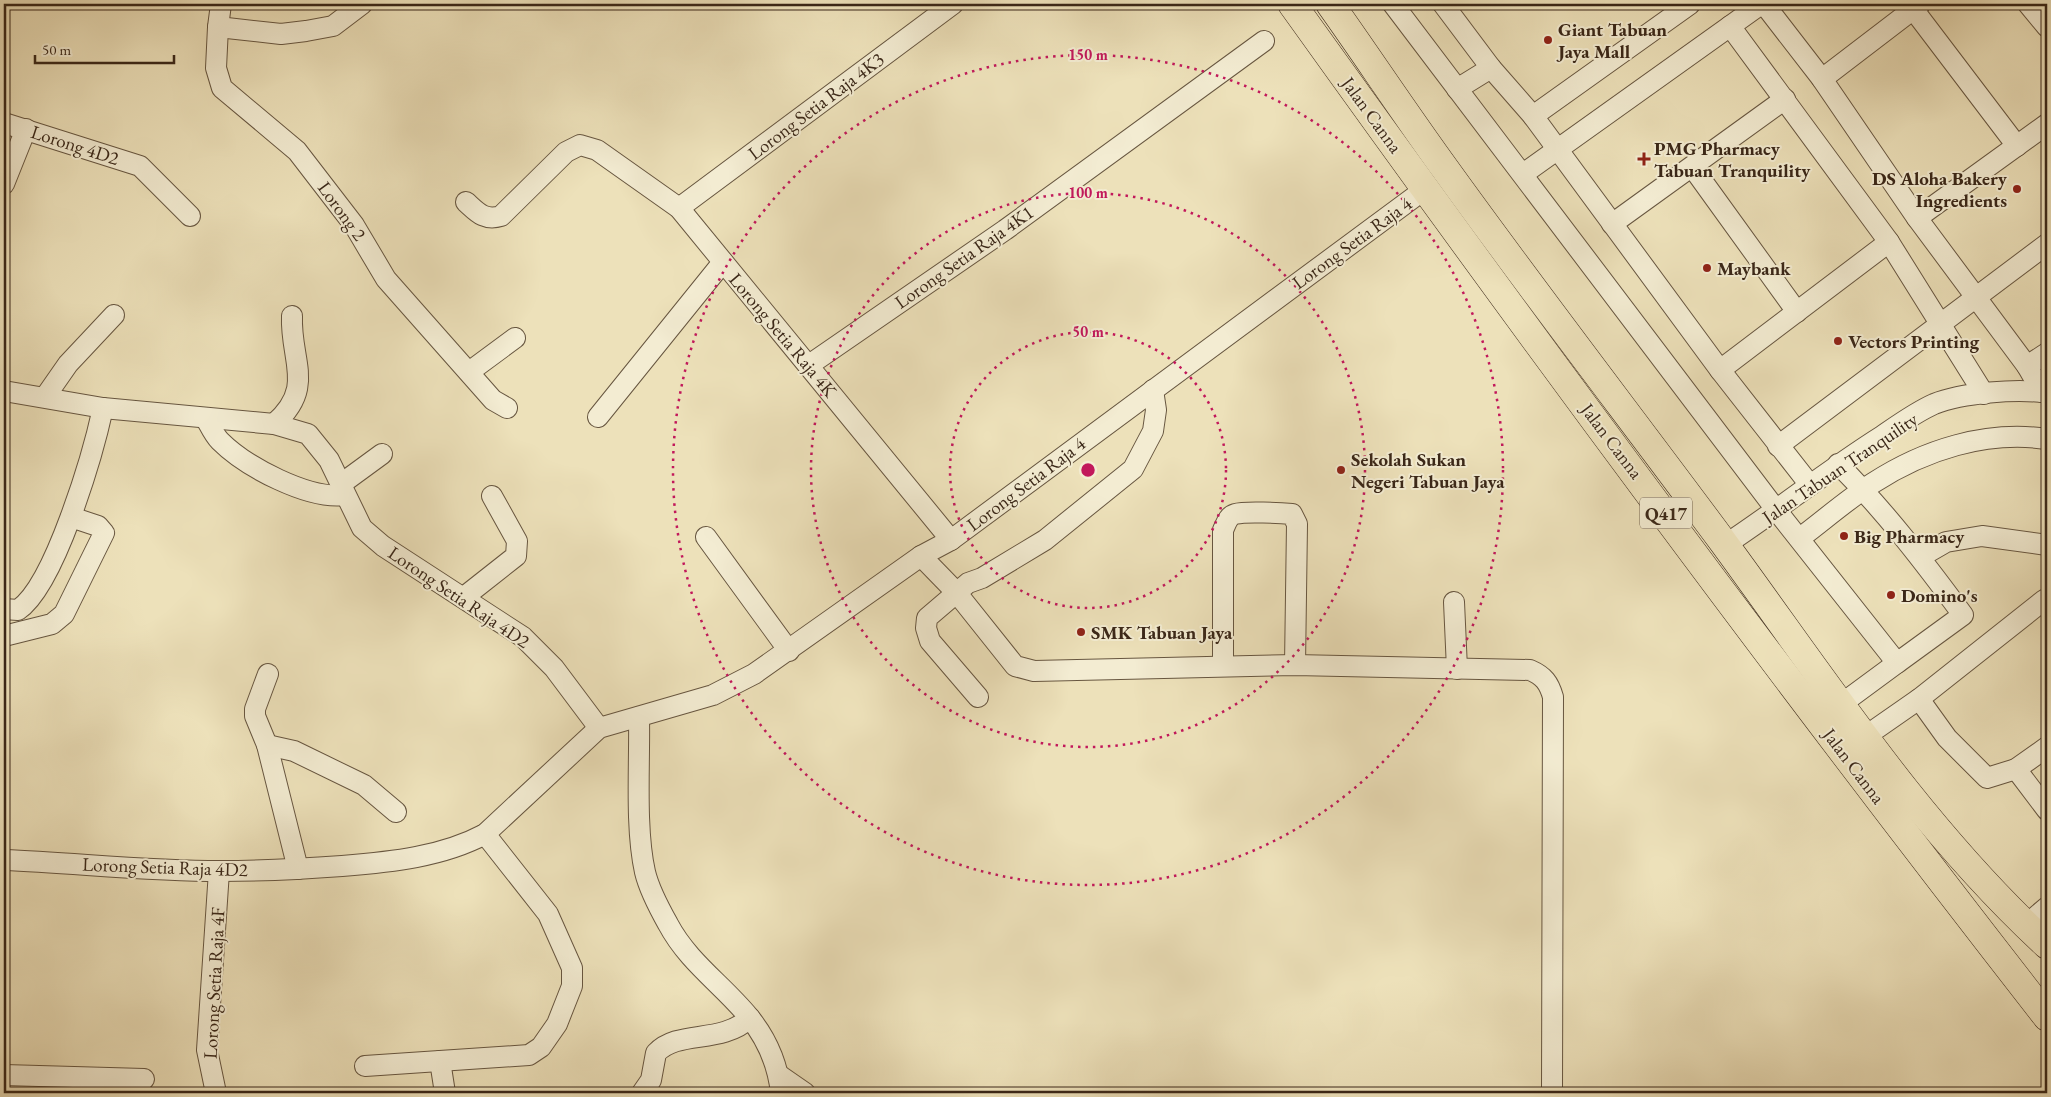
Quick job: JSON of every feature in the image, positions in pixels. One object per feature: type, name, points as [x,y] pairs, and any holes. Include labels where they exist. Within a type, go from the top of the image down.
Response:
[{"type":"highway","name":"Jalan Canna","points":[[1292,4],[1425,189],[1902,832],[2047,1018]]},
{"type":"highway","name":"Jalan Canna","points":[[1330,4],[1445,169],[1725,545],[1863,738],[1923,814],[2026,925],[2047,945]]},
{"type":"street","name":"Lorong 2","points":[[221,4],[216,68],[222,88],[297,151],[354,225],[386,278],[494,400],[507,408]]},
{"type":"street","points":[[218,27],[281,34],[306,31],[333,26],[362,4]]},
{"type":"street","name":"Lorong Setia Raja 4K3","points":[[679,208],[954,4]]},
{"type":"street","points":[[1393,4],[1777,511],[1897,663]]},
{"type":"street","points":[[1443,4],[1491,68],[1533,116],[1559,150],[1720,370],[1810,485]]},
{"type":"street","points":[[1533,116],[1690,4]]},
{"type":"street","points":[[1523,174],[1763,4],[1822,79],[1917,218],[2027,366],[2044,392]]},
{"type":"street","points":[[2028,4],[2047,27]]},
{"type":"street","points":[[1822,79],[1916,7],[2017,146]]},
{"type":"street","points":[[1730,26],[1889,242],[1984,394]]},
{"type":"street","name":"Lorong Setia Raja 4K1","points":[[809,364],[1005,230],[1264,41]]},
{"type":"street","points":[[1457,89],[1491,68]]},
{"type":"street","points":[[1612,224],[1785,99]]},
{"type":"street","name":"Lorong 4D2","points":[[4,123],[140,166],[190,216]]},
{"type":"street","points":[[1917,218],[2047,124]]},
{"type":"street","points":[[4,184],[26,129]]},
{"type":"street","name":"Lorong Setia Raja 4K","points":[[466,202],[482,217],[492,219],[500,216],[566,152],[580,146],[597,150],[679,208],[722,262],[809,364],[951,540]]},
{"type":"street","points":[[1692,168],[1798,312]]},
{"type":"street","name":"Lorong Setia Raja 4","points":[[599,728],[713,696],[754,674],[921,556],[951,540],[1425,189]]},
{"type":"street","points":[[1720,370],[1889,242]]},
{"type":"street","points":[[1778,446],[2047,244]]},
{"type":"street","points":[[598,417],[722,262]]},
{"type":"street","points":[[45,397],[68,364],[114,315]]},
{"type":"street","points":[[274,424],[286,414],[295,400],[299,376],[291,332],[292,316]]},
{"type":"street","points":[[469,372],[515,338]]},
{"type":"street","points":[[2027,366],[2047,353]]},
{"type":"street","points":[[978,697],[930,641],[926,628],[927,618],[956,592],[1045,540],[1133,469],[1154,431],[1156,410],[1153,390]]},
{"type":"street","name":"Jalan Tabuan Tranquility","points":[[1725,545],[1777,511],[1838,464],[1934,404],[1968,395],[2024,391],[2044,392]]},
{"type":"street","name":"Lorong Setia Raja 4D2","points":[[4,392],[45,397],[103,408],[274,424],[308,434],[329,460],[362,528],[383,546],[523,637],[554,668],[599,728],[486,834],[444,852],[369,863],[298,869],[220,871],[4,860]]},
{"type":"street","points":[[4,608],[18,610],[28,603],[37,590],[71,518],[103,408]]},
{"type":"street","points":[[206,419],[219,440],[237,456],[258,469],[331,497],[343,489],[382,454]]},
{"type":"street","points":[[1800,538],[1864,490],[1907,464],[1949,446],[1990,439],[2034,437],[2047,439]]},
{"type":"street","points":[[1838,464],[1864,490],[1920,557],[1963,615],[1840,705]]},
{"type":"street","points":[[464,597],[516,556],[517,541],[492,496]]},
{"type":"street","points":[[1223,666],[1223,530],[1227,520],[1235,514],[1279,513],[1292,514],[1297,524],[1295,665]]},
{"type":"street","points":[[4,636],[52,624],[68,607],[104,533],[98,526],[71,518]]},
{"type":"street","points":[[1920,557],[1946,542],[1982,536],[2047,545]]},
{"type":"street","points":[[706,537],[789,650]]},
{"type":"street","points":[[921,556],[956,592],[1015,666],[1034,671],[1295,665],[1457,670],[1530,670],[1540,674],[1550,684],[1553,697],[1552,1093]]},
{"type":"street","points":[[1863,738],[1919,699],[2044,600],[2047,601]]},
{"type":"street","points":[[1454,602],[1457,670]]},
{"type":"street","points":[[268,674],[255,709],[255,716],[267,745],[298,869]]},
{"type":"street","points":[[1919,699],[1947,738],[1987,778],[2016,769],[2047,746]]},
{"type":"street","points":[[639,717],[641,834],[645,872],[668,926],[692,960],[750,1018],[768,1048],[780,1084],[805,1093]]},
{"type":"street","points":[[267,745],[294,752],[364,785],[396,812]]},
{"type":"street","points":[[2016,769],[2047,810]]},
{"type":"street","points":[[365,1066],[529,1055],[541,1047],[557,1024],[572,986],[572,968],[548,914],[486,834]]},
{"type":"street","name":"Lorong Setia Raja 4F","points":[[216,1093],[207,1050],[220,871]]},
{"type":"street","points":[[2026,925],[2047,907]]},
{"type":"street","points":[[642,1093],[651,1080],[656,1053],[669,1043],[719,1035],[740,1027],[750,1018]]},
{"type":"street","points":[[440,1061],[445,1093]]},
{"type":"street","points":[[4,1075],[144,1079]]},
{"type":"place","name":"Giant Tabuan Jaya Mall","points":[[1548,40]]},
{"type":"place","name":"PMG Pharmacy Tabuan Tranquility","points":[[1644,159]]},
{"type":"place","name":"DS Aloha Bakery Ingredients","points":[[2017,189]]},
{"type":"place","name":"Maybank","points":[[1707,268]]},
{"type":"place","name":"Vectors Printing","points":[[1838,341]]},
{"type":"place","name":"Sekolah Sukan Negeri Tabuan Jaya","points":[[1341,470]]},
{"type":"place","name":"Big Pharmacy","points":[[1844,536]]},
{"type":"place","name":"Domino's","points":[[1891,595]]},
{"type":"place","name":"SMK Tabuan Jaya","points":[[1081,632]]}]
